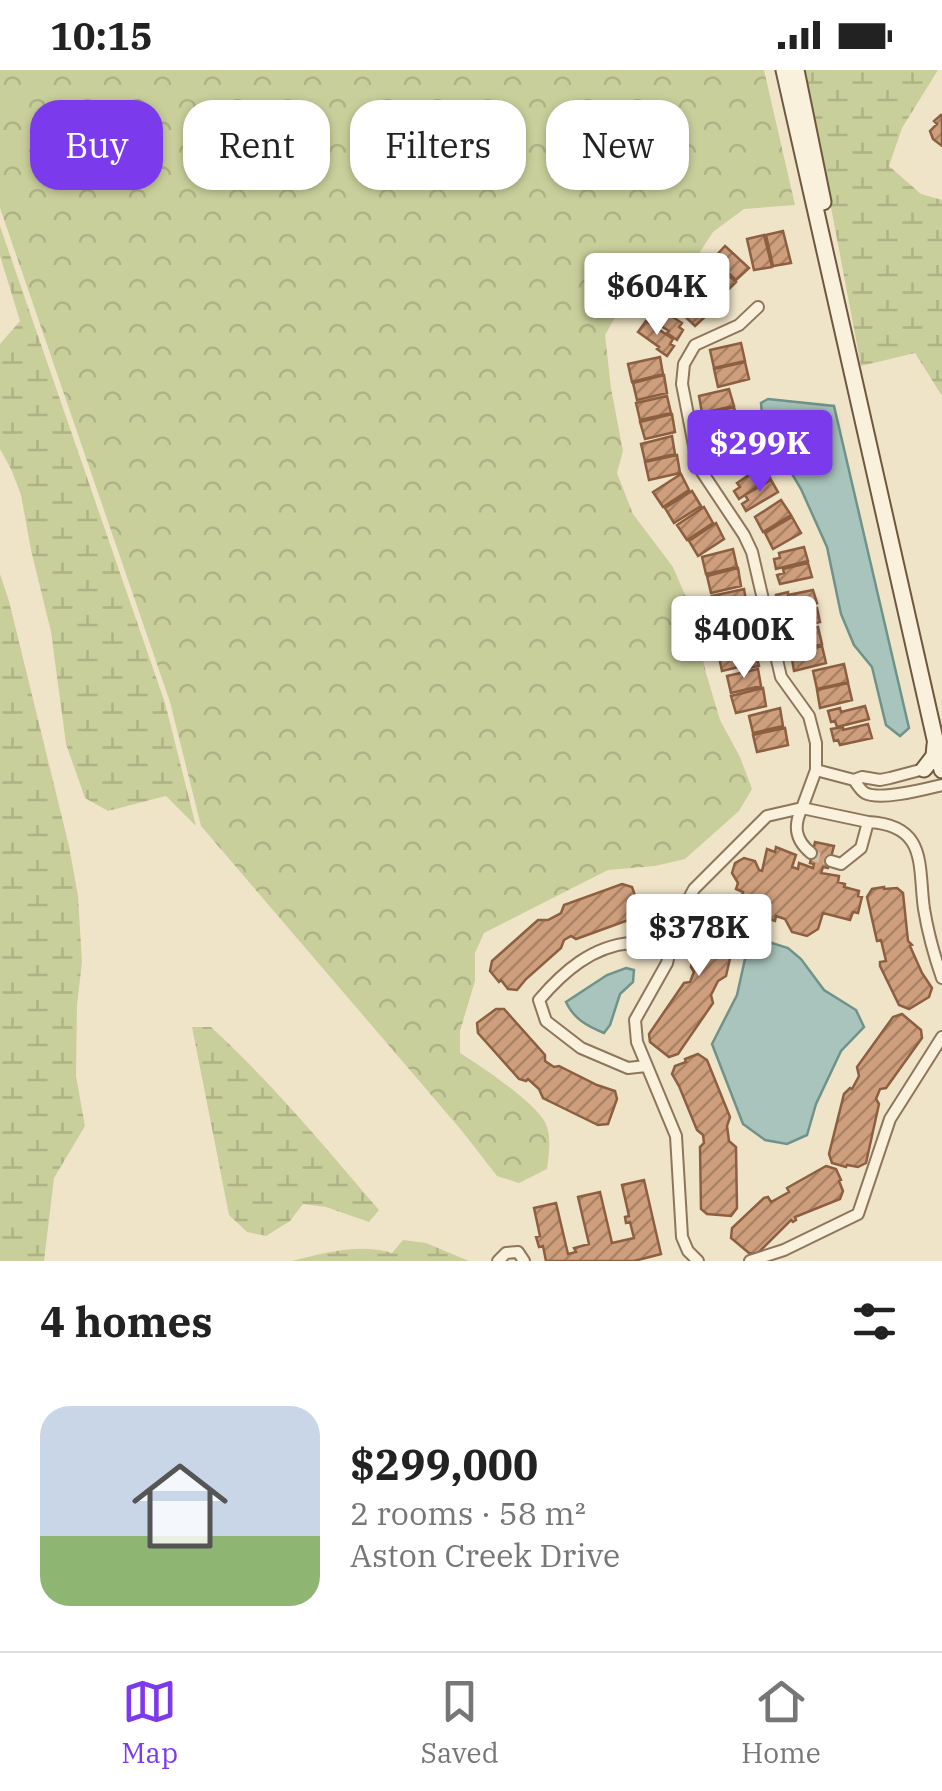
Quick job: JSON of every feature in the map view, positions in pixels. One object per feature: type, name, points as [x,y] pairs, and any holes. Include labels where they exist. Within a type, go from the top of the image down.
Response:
[{"type":"main road","points":[[784,70],[942,770]]},
{"type":"main road","points":[[796,70],[854,373]]},
{"type":"main road","points":[[924,769],[934,756],[936,742]]},
{"type":"street","points":[[758,307],[738,325],[695,345],[684,364],[682,384],[698,466],[752,552],[780,677],[809,716],[816,744],[816,770],[797,818],[796,836],[811,853]]},
{"type":"street","points":[[854,780],[862,776],[880,780],[924,769]]},
{"type":"street","points":[[816,770],[854,780],[865,793],[874,795],[942,785]]},
{"type":"street","points":[[698,1261],[682,1237],[676,1136],[635,1034],[635,1020],[668,963],[677,920],[694,889],[767,816],[802,808],[882,823],[911,840],[920,855],[924,907],[942,978]]},
{"type":"street","points":[[831,861],[841,864],[861,848],[868,822]]},
{"type":"street","points":[[646,1066],[628,1068],[581,1048],[546,1021],[538,1000],[579,961],[605,948],[632,942],[671,948]]},
{"type":"street","points":[[750,1261],[784,1250],[858,1214],[890,1119],[942,1038]]},
{"type":"street","points":[[498,1261],[506,1253],[518,1252],[524,1261]]},
{"type":"green space","points":[[0,70],[764,70],[795,205],[744,209],[713,232],[676,280],[654,286],[623,304],[605,335],[623,451],[617,473],[633,514],[673,567],[692,611],[720,720],[752,789],[739,811],[685,859],[608,870],[484,933],[475,953],[475,981],[460,1031],[460,1053],[518,1094],[545,1122],[549,1139],[547,1169],[519,1183],[497,1176],[201,826],[170,702],[0,208]]},
{"type":"green space","points":[[805,70],[938,70],[902,128],[889,166],[921,194],[942,200],[942,396],[915,353],[861,366]]},
{"type":"green space","points":[[0,226],[165,703],[196,826],[166,796],[108,811],[85,798],[66,744],[51,632],[21,495],[0,449],[0,344],[20,321],[0,256]]},
{"type":"green space","points":[[0,574],[69,846],[78,896],[82,962],[76,1076],[85,1126],[54,1178],[44,1261],[0,1261]]},
{"type":"green space","points":[[192,1027],[211,1027],[298,1116],[379,1210],[369,1222],[326,1207],[303,1204],[290,1221],[266,1236],[247,1232],[229,1215]]},
{"type":"green space","points":[[403,1240],[426,1243],[469,1261],[292,1261],[355,1249],[392,1253]]},
{"type":"water","points":[[768,399],[834,406],[909,728],[900,736],[886,725],[872,667],[854,645],[841,614],[827,547],[801,489],[763,425],[761,403]]},
{"type":"water","points":[[756,938],[788,948],[824,990],[856,1010],[864,1027],[841,1051],[816,1104],[807,1135],[787,1144],[765,1140],[743,1124],[712,1044],[737,995],[749,941]]},
{"type":"water","points":[[626,968],[634,970],[633,982],[620,994],[604,1033],[573,1013],[566,1002],[607,975]]},
{"type":"building","points":[[942,116],[942,146],[930,131]]},
{"type":"building","points":[[783,231],[791,263],[773,266],[766,235]]},
{"type":"building","points":[[764,235],[772,267],[754,270],[747,239]]},
{"type":"building","points":[[725,246],[749,268],[736,280],[713,259]]},
{"type":"building","points":[[712,260],[736,282],[724,294],[700,273]]},
{"type":"building","points":[[697,277],[721,299],[709,312],[686,291]]},
{"type":"building","points":[[684,291],[708,314],[695,326],[672,304]]},
{"type":"building","points":[[654,305],[682,323],[677,340],[647,317]]},
{"type":"building","points":[[646,321],[673,339],[670,344],[674,346],[667,356],[638,332]]},
{"type":"building","points":[[741,343],[745,361],[714,368],[710,350]]},
{"type":"building","points":[[660,357],[663,374],[632,382],[628,364]]},
{"type":"building","points":[[745,362],[749,379],[718,387],[714,369]]},
{"type":"building","points":[[664,375],[667,393],[637,400],[633,383]]},
{"type":"building","points":[[729,389],[734,406],[702,413],[699,396]]},
{"type":"building","points":[[667,396],[671,413],[640,420],[636,403]]},
{"type":"building","points":[[734,407],[738,424],[707,432],[704,414]]},
{"type":"building","points":[[672,414],[675,432],[645,439],[640,422]]},
{"type":"building","points":[[740,427],[744,444],[713,452],[710,434]]},
{"type":"building","points":[[672,436],[675,454],[645,461],[641,444]]},
{"type":"building","points":[[745,446],[749,463],[717,471],[714,453]]},
{"type":"building","points":[[677,455],[680,473],[649,480],[645,462]]},
{"type":"building","points":[[762,466],[770,478],[739,499],[734,491],[740,487],[737,483]]},
{"type":"building","points":[[681,474],[689,490],[663,507],[653,492]]},
{"type":"building","points":[[771,480],[778,492],[746,511],[742,504],[748,500],[745,495]]},
{"type":"building","points":[[692,491],[701,506],[674,523],[665,508]]},
{"type":"building","points":[[781,500],[791,515],[763,532],[755,517]]},
{"type":"building","points":[[704,507],[713,523],[687,540],[677,525]]},
{"type":"building","points":[[792,517],[801,533],[773,549],[765,533]]},
{"type":"building","points":[[716,523],[724,539],[698,556],[689,541]]},
{"type":"building","points":[[804,547],[808,561],[776,569],[774,559],[780,558],[779,553]]},
{"type":"building","points":[[733,549],[737,567],[706,574],[702,557]]},
{"type":"building","points":[[808,563],[812,577],[780,584],[777,575],[784,573],[783,569]]},
{"type":"building","points":[[738,568],[741,586],[711,593],[707,576]]},
{"type":"building","points":[[744,589],[747,606],[717,614],[712,596]]},
{"type":"building","points":[[813,590],[817,603],[785,611],[783,605],[779,606],[776,595]]},
{"type":"building","points":[[748,608],[752,625],[721,632],[717,615]]},
{"type":"building","points":[[817,608],[820,622],[788,629],[787,623],[782,624],[780,613]]},
{"type":"building","points":[[818,627],[822,644],[790,652],[787,634]]},
{"type":"building","points":[[747,632],[755,648],[718,653],[715,639]]},
{"type":"building","points":[[822,646],[826,663],[794,671],[791,653]]},
{"type":"building","points":[[751,650],[759,666],[722,671],[719,657]]},
{"type":"building","points":[[844,664],[848,682],[817,689],[813,671]]},
{"type":"building","points":[[758,669],[761,686],[731,693],[727,676]]},
{"type":"building","points":[[848,683],[852,700],[820,708],[817,690]]},
{"type":"building","points":[[763,688],[766,706],[736,713],[731,696]]},
{"type":"building","points":[[865,706],[869,719],[837,727],[835,721],[831,722],[828,711]]},
{"type":"building","points":[[780,708],[783,726],[753,733],[749,716]]},
{"type":"building","points":[[868,724],[872,738],[840,745],[838,740],[834,741],[831,729]]},
{"type":"building","points":[[785,728],[788,745],[757,752],[753,735]]},
{"type":"building","points":[[815,842],[834,846],[828,868],[823,867],[821,873],[839,876],[838,882],[859,891],[858,896],[862,897],[858,913],[853,912],[850,920],[823,913],[818,929],[807,936],[792,932],[785,919],[776,916],[775,921],[759,916],[760,911],[739,905],[743,892],[736,889],[738,883],[732,873],[735,863],[744,858],[755,861],[762,871],[767,849],[775,852],[776,847],[796,855],[792,867],[798,869],[799,863],[813,868],[810,863]]},
{"type":"building","points":[[622,884],[632,887],[636,898],[633,899],[638,910],[634,918],[564,940],[561,948],[517,990],[508,989],[490,971],[492,961],[538,920],[548,920],[561,913],[564,905]]},
{"type":"building","points":[[884,887],[903,893],[908,941],[932,988],[929,997],[909,1009],[899,1005],[880,966],[880,962],[886,961],[867,897],[872,889]]},
{"type":"building","points":[[710,903],[736,906],[740,915],[726,976],[718,981],[711,995],[713,1003],[678,1054],[669,1057],[650,1042],[649,1034],[684,983],[690,982],[703,907]]},
{"type":"building","points":[[496,1009],[504,1009],[545,1055],[545,1061],[615,1091],[617,1099],[608,1124],[598,1125],[543,1098],[528,1079],[519,1079],[478,1033],[477,1023]]},
{"type":"building","points":[[902,1014],[921,1030],[922,1038],[886,1088],[880,1089],[866,1163],[846,1167],[832,1163],[829,1154],[844,1094],[852,1089],[859,1076],[857,1067],[893,1017]]},
{"type":"building","points":[[698,1054],[707,1060],[730,1117],[729,1141],[736,1147],[737,1208],[731,1216],[707,1214],[701,1209],[703,1135],[697,1130],[672,1074],[675,1066]]},
{"type":"building","points":[[826,1166],[836,1169],[841,1180],[840,1199],[795,1217],[757,1254],[749,1253],[731,1238],[732,1228],[764,1198],[771,1202]]},
{"type":"building","points":[[644,1180],[661,1254],[634,1261],[546,1261],[536,1237],[540,1236],[534,1208],[556,1203],[568,1254],[589,1244],[578,1197],[600,1192],[612,1243],[634,1238],[630,1222],[626,1223],[625,1217],[629,1216],[622,1185]]},
{"type":"tunnel","points":[[811,853],[831,861]]}]
